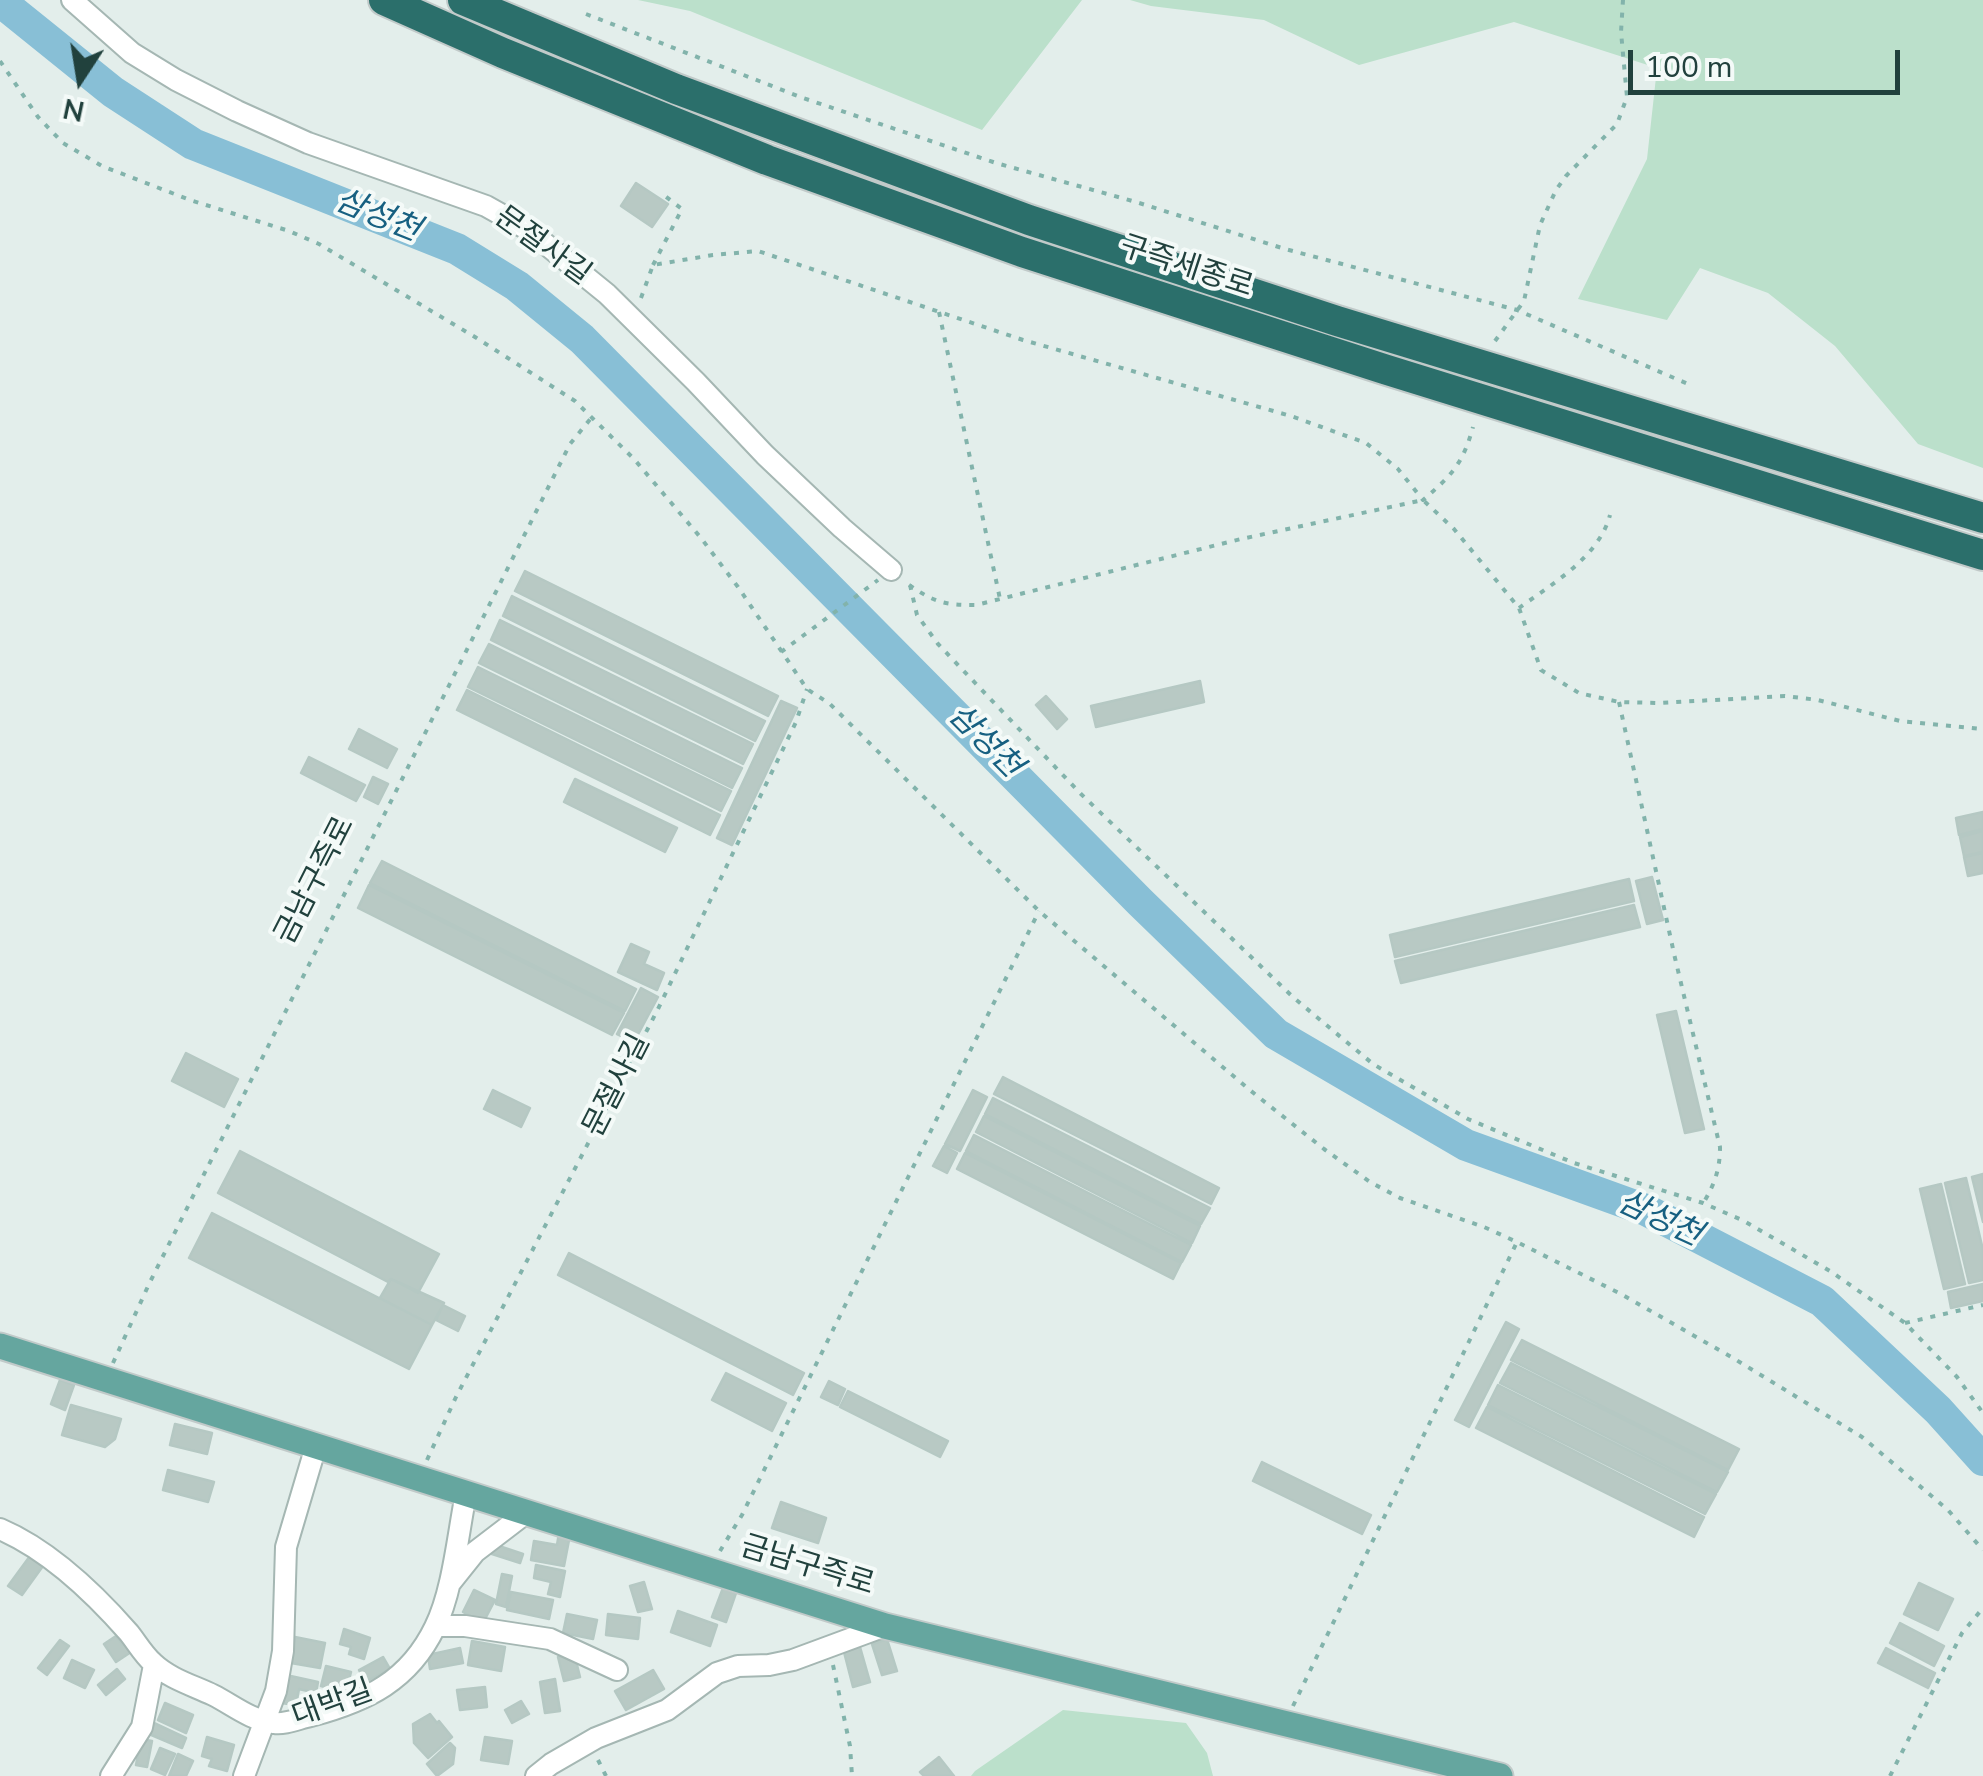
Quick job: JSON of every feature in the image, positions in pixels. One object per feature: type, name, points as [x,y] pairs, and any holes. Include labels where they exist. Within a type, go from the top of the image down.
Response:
[{"type":"highway","name":"구즉세종로","points":[[384,0],[502,53],[767,160],[1022,252],[1983,555]]},
{"type":"highway","name":"구즉세종로","points":[[462,0],[676,89],[1029,220],[1337,321],[1983,518]]},
{"type":"main road","name":"금남구즉로","points":[[0,1346],[885,1626],[1500,1776]]},
{"type":"street","name":"문절사길","points":[[72,0],[132,52],[237,111],[308,143],[486,206],[527,229],[632,319],[884,576]]},
{"type":"street","points":[[244,1776],[276,1690],[283,1651],[286,1547],[316,1446]]},
{"type":"street","name":"대박길","points":[[0,1529],[56,1564],[95,1597],[154,1665],[246,1715],[278,1724],[336,1709],[376,1692],[414,1662],[436,1626],[448,1587],[466,1494]]},
{"type":"street","name":"대박길","points":[[448,1587],[475,1552],[526,1513]]},
{"type":"street","points":[[436,1626],[465,1626],[550,1638],[618,1670]]},
{"type":"street","points":[[536,1776],[596,1738],[667,1710],[717,1674],[738,1666],[793,1660],[885,1626]]},
{"type":"street","points":[[111,1776],[142,1727],[154,1665]]},
{"type":"path","points":[[1495,341],[1524,301],[1540,225],[1556,190],[1616,124],[1627,97],[1621,32],[1623,0]]},
{"type":"path","points":[[586,14],[803,98],[996,163],[1285,249],[1517,310],[1688,384]]},
{"type":"path","points":[[0,61],[38,117],[63,144],[102,166],[319,244],[575,401],[634,459],[701,538],[807,689],[830,704],[1040,911],[1324,1149],[1400,1198],[1517,1242],[1701,1340],[1862,1438],[1948,1510],[1983,1550]]},
{"type":"path","points":[[0,76],[6,70]]},
{"type":"path","points":[[632,319],[682,209],[662,192]]},
{"type":"path","points":[[654,266],[713,255],[758,252],[1023,340],[1290,416],[1366,443],[1398,469],[1454,529],[1518,608],[1541,670],[1580,693],[1619,702],[1660,703],[1786,696],[1900,721],[1983,729]]},
{"type":"path","points":[[939,312],[1000,599]]},
{"type":"path","name":"금남구즉로","points":[[107,1379],[149,1284],[570,444],[592,418]]},
{"type":"path","points":[[781,652],[884,576],[910,585],[933,600],[953,605],[976,604],[1242,539],[1423,500],[1449,478],[1467,451],[1474,427]]},
{"type":"path","points":[[1518,608],[1586,556],[1607,528],[1610,515]]},
{"type":"path","points":[[910,585],[917,615],[938,644],[1082,794],[1294,998],[1374,1064],[1468,1120],[1574,1163],[1744,1221],[1905,1323],[1956,1376],[1983,1413]]},
{"type":"path","name":"문절사길","points":[[418,1478],[656,1011],[796,722],[807,689]]},
{"type":"path","points":[[1619,702],[1720,1147],[1716,1180],[1703,1204]]},
{"type":"path","points":[[705,1570],[742,1516],[1040,911]]},
{"type":"path","points":[[1284,1724],[1517,1242]]},
{"type":"path","points":[[1905,1323],[1983,1305]]},
{"type":"path","points":[[1890,1776],[1962,1633],[1983,1608]]},
{"type":"path","points":[[836,1646],[832,1668],[850,1746],[852,1776]]},
{"type":"green space","points":[[638,0],[1082,0],[982,130],[690,11]]},
{"type":"green space","points":[[1130,0],[1983,0],[1983,468],[1918,444],[1835,346],[1768,293],[1700,268],[1667,320],[1578,299],[1647,159],[1657,68],[1514,22],[1359,65],[1264,20]]},
{"type":"green space","points":[[1063,1710],[1186,1723],[1207,1753],[1213,1776],[971,1776]]},
{"type":"building","points":[[636,183],[668,204],[652,227],[621,206]]},
{"type":"building","points":[[525,571],[778,696],[768,716],[515,591]]},
{"type":"building","points":[[512,596],[765,721],[755,741],[503,616]]},
{"type":"building","points":[[500,620],[753,744],[743,764],[491,640]]},
{"type":"building","points":[[489,644],[742,768],[732,788],[479,663]]},
{"type":"building","points":[[478,667],[731,791],[721,811],[468,687]]},
{"type":"building","points":[[1200,681],[1204,702],[1096,727],[1091,706]]},
{"type":"building","points":[[467,690],[720,815],[710,835],[457,710]]},
{"type":"building","points":[[1046,696],[1067,719],[1057,729],[1036,705]]},
{"type":"building","points":[[781,701],[797,708],[732,845],[717,838]]},
{"type":"building","points":[[359,729],[397,749],[387,768],[349,749]]},
{"type":"building","points":[[309,757],[365,785],[356,801],[301,773]]},
{"type":"building","points":[[373,777],[388,784],[378,804],[364,797]]},
{"type":"building","points":[[575,779],[677,828],[665,852],[564,802]]},
{"type":"building","points":[[1983,812],[1983,829],[1959,835],[1956,818]]},
{"type":"building","points":[[1983,831],[1983,852],[1964,856],[1960,837]]},
{"type":"building","points":[[1983,853],[1983,873],[1968,876],[1964,857]]},
{"type":"building","points":[[382,861],[636,989],[625,1011],[370,883]]},
{"type":"building","points":[[1652,877],[1663,920],[1647,924],[1636,881]]},
{"type":"building","points":[[1629,879],[1634,901],[1395,957],[1390,935]]},
{"type":"building","points":[[369,885],[624,1013],[612,1035],[358,908]]},
{"type":"building","points":[[1634,905],[1640,927],[1401,983],[1395,961]]},
{"type":"building","points":[[631,944],[649,952],[644,964],[664,973],[657,990],[618,972]]},
{"type":"building","points":[[641,988],[658,997],[634,1042],[617,1034]]},
{"type":"building","points":[[1676,1011],[1704,1129],[1685,1133],[1657,1015]]},
{"type":"building","points":[[186,1053],[238,1079],[224,1107],[172,1081]]},
{"type":"building","points":[[1003,1077],[1219,1188],[1211,1204],[994,1094]]},
{"type":"building","points":[[493,1090],[530,1108],[521,1127],[484,1109]]},
{"type":"building","points":[[973,1090],[987,1097],[960,1151],[945,1144]]},
{"type":"building","points":[[993,1098],[1210,1208],[1201,1224],[985,1114]]},
{"type":"building","points":[[984,1116],[1200,1226],[1192,1243],[976,1132]]},
{"type":"building","points":[[974,1135],[1191,1245],[1182,1262],[966,1151]]},
{"type":"building","points":[[944,1146],[957,1153],[947,1173],[933,1166]]},
{"type":"building","points":[[240,1151],[439,1254],[418,1293],[391,1279],[388,1282],[218,1193]]},
{"type":"building","points":[[965,1153],[1181,1263],[1173,1279],[957,1169]]},
{"type":"building","points":[[1983,1174],[1983,1222],[1972,1177]]},
{"type":"building","points":[[1966,1178],[1983,1250],[1983,1280],[1969,1283],[1945,1183]]},
{"type":"building","points":[[1941,1184],[1965,1284],[1944,1289],[1920,1189]]},
{"type":"building","points":[[212,1213],[432,1325],[409,1369],[189,1258]]},
{"type":"building","points":[[569,1253],[804,1373],[793,1395],[558,1275]]},
{"type":"building","points":[[391,1279],[444,1303],[432,1325],[380,1298]]},
{"type":"building","points":[[1983,1284],[1983,1301],[1951,1308],[1948,1292]]},
{"type":"building","points":[[443,1305],[465,1316],[458,1331],[436,1320]]},
{"type":"building","points":[[1506,1322],[1519,1329],[1469,1427],[1455,1420]]},
{"type":"building","points":[[1522,1340],[1739,1449],[1728,1470],[1511,1360]]},
{"type":"building","points":[[1511,1363],[1728,1472],[1717,1492],[1500,1383]]},
{"type":"building","points":[[726,1373],[786,1403],[772,1431],[712,1400]]},
{"type":"building","points":[[60,1380],[74,1385],[65,1410],[51,1404]]},
{"type":"building","points":[[829,1381],[845,1389],[838,1405],[821,1397]]},
{"type":"building","points":[[1498,1385],[1716,1494],[1705,1514],[1488,1405]]},
{"type":"building","points":[[848,1391],[948,1441],[940,1457],[840,1407]]},
{"type":"building","points":[[71,1405],[121,1419],[115,1439],[105,1447],[62,1435]]},
{"type":"building","points":[[1487,1407],[1704,1517],[1694,1537],[1476,1428]]},
{"type":"building","points":[[175,1424],[212,1433],[207,1454],[170,1445]]},
{"type":"building","points":[[1262,1462],[1371,1515],[1362,1534],[1253,1481]]},
{"type":"building","points":[[168,1470],[214,1482],[208,1502],[163,1490]]},
{"type":"building","points":[[781,1502],[826,1518],[818,1543],[772,1528]]},
{"type":"building","points":[[559,1533],[570,1535],[564,1566],[531,1560],[534,1541],[557,1545]]},
{"type":"building","points":[[496,1545],[523,1554],[520,1563],[492,1554]]},
{"type":"building","points":[[30,1556],[43,1566],[22,1595],[8,1586]]},
{"type":"building","points":[[536,1565],[565,1571],[560,1597],[548,1594],[551,1582],[534,1578]]},
{"type":"building","points":[[502,1574],[512,1576],[506,1607],[496,1604]]},
{"type":"building","points":[[644,1582],[652,1609],[638,1612],[630,1586]]},
{"type":"building","points":[[1919,1583],[1953,1599],[1938,1630],[1904,1614]]},
{"type":"building","points":[[723,1588],[736,1593],[726,1622],[712,1617]]},
{"type":"building","points":[[474,1590],[495,1600],[483,1623],[463,1612]]},
{"type":"building","points":[[511,1592],[553,1600],[549,1619],[507,1610]]},
{"type":"building","points":[[678,1611],[717,1625],[710,1646],[671,1632]]},
{"type":"building","points":[[567,1614],[597,1620],[593,1639],[563,1633]]},
{"type":"building","points":[[608,1614],[640,1618],[638,1639],[606,1635]]},
{"type":"building","points":[[1900,1623],[1944,1646],[1934,1666],[1890,1643]]},
{"type":"building","points":[[344,1629],[370,1638],[364,1659],[349,1654],[351,1647],[340,1644]]},
{"type":"building","points":[[116,1636],[123,1645],[129,1641],[134,1650],[116,1662],[104,1644]]},
{"type":"building","points":[[295,1637],[325,1643],[320,1668],[291,1663]]},
{"type":"building","points":[[887,1639],[897,1671],[882,1675],[872,1644]]},
{"type":"building","points":[[60,1640],[69,1646],[47,1675],[38,1668]]},
{"type":"building","points":[[472,1641],[505,1647],[501,1671],[468,1665]]},
{"type":"building","points":[[860,1647],[870,1682],[853,1687],[844,1652]]},
{"type":"building","points":[[460,1648],[463,1663],[430,1669],[428,1655]]},
{"type":"building","points":[[1886,1648],[1935,1673],[1928,1688],[1878,1663]]},
{"type":"building","points":[[574,1653],[580,1677],[564,1681],[558,1657]]},
{"type":"building","points":[[383,1657],[390,1669],[365,1682],[359,1670]]},
{"type":"building","points":[[72,1660],[94,1670],[85,1688],[64,1678]]},
{"type":"building","points":[[326,1666],[351,1672],[346,1693],[321,1686]]},
{"type":"building","points":[[117,1669],[125,1679],[106,1695],[98,1685]]},
{"type":"building","points":[[653,1670],[664,1689],[626,1710],[615,1691]]},
{"type":"building","points":[[286,1675],[318,1682],[316,1693],[299,1689],[296,1705],[281,1703]]},
{"type":"building","points":[[555,1679],[560,1711],[545,1713],[540,1682]]},
{"type":"building","points":[[485,1687],[487,1707],[460,1710],[457,1690]]},
{"type":"building","points":[[521,1701],[529,1714],[512,1723],[505,1710]]},
{"type":"building","points":[[165,1703],[193,1715],[186,1733],[158,1720]]},
{"type":"building","points":[[430,1714],[452,1737],[428,1758],[414,1743],[413,1724]]},
{"type":"building","points":[[154,1723],[186,1738],[182,1748],[149,1734]]},
{"type":"building","points":[[207,1737],[234,1745],[227,1771],[209,1766],[212,1759],[202,1756]]},
{"type":"building","points":[[485,1737],[512,1741],[508,1764],[481,1760]]},
{"type":"building","points":[[141,1739],[152,1741],[147,1767],[136,1765]]},
{"type":"building","points":[[450,1743],[455,1748],[453,1764],[437,1776],[427,1764]]},
{"type":"building","points":[[160,1748],[175,1754],[165,1775],[151,1769]]},
{"type":"building","points":[[178,1754],[193,1761],[186,1776],[169,1776]]},
{"type":"building","points":[[939,1757],[954,1776],[924,1776],[920,1772]]},
{"type":"waterway","name":"삼성천","points":[[0,1],[113,92],[193,144],[457,249],[517,286],[582,339],[1276,1034],[1466,1145],[1646,1210],[1822,1301],[1938,1410],[1983,1460]]},
{"type":"waterway","points":[[0,17],[16,14]]}]
